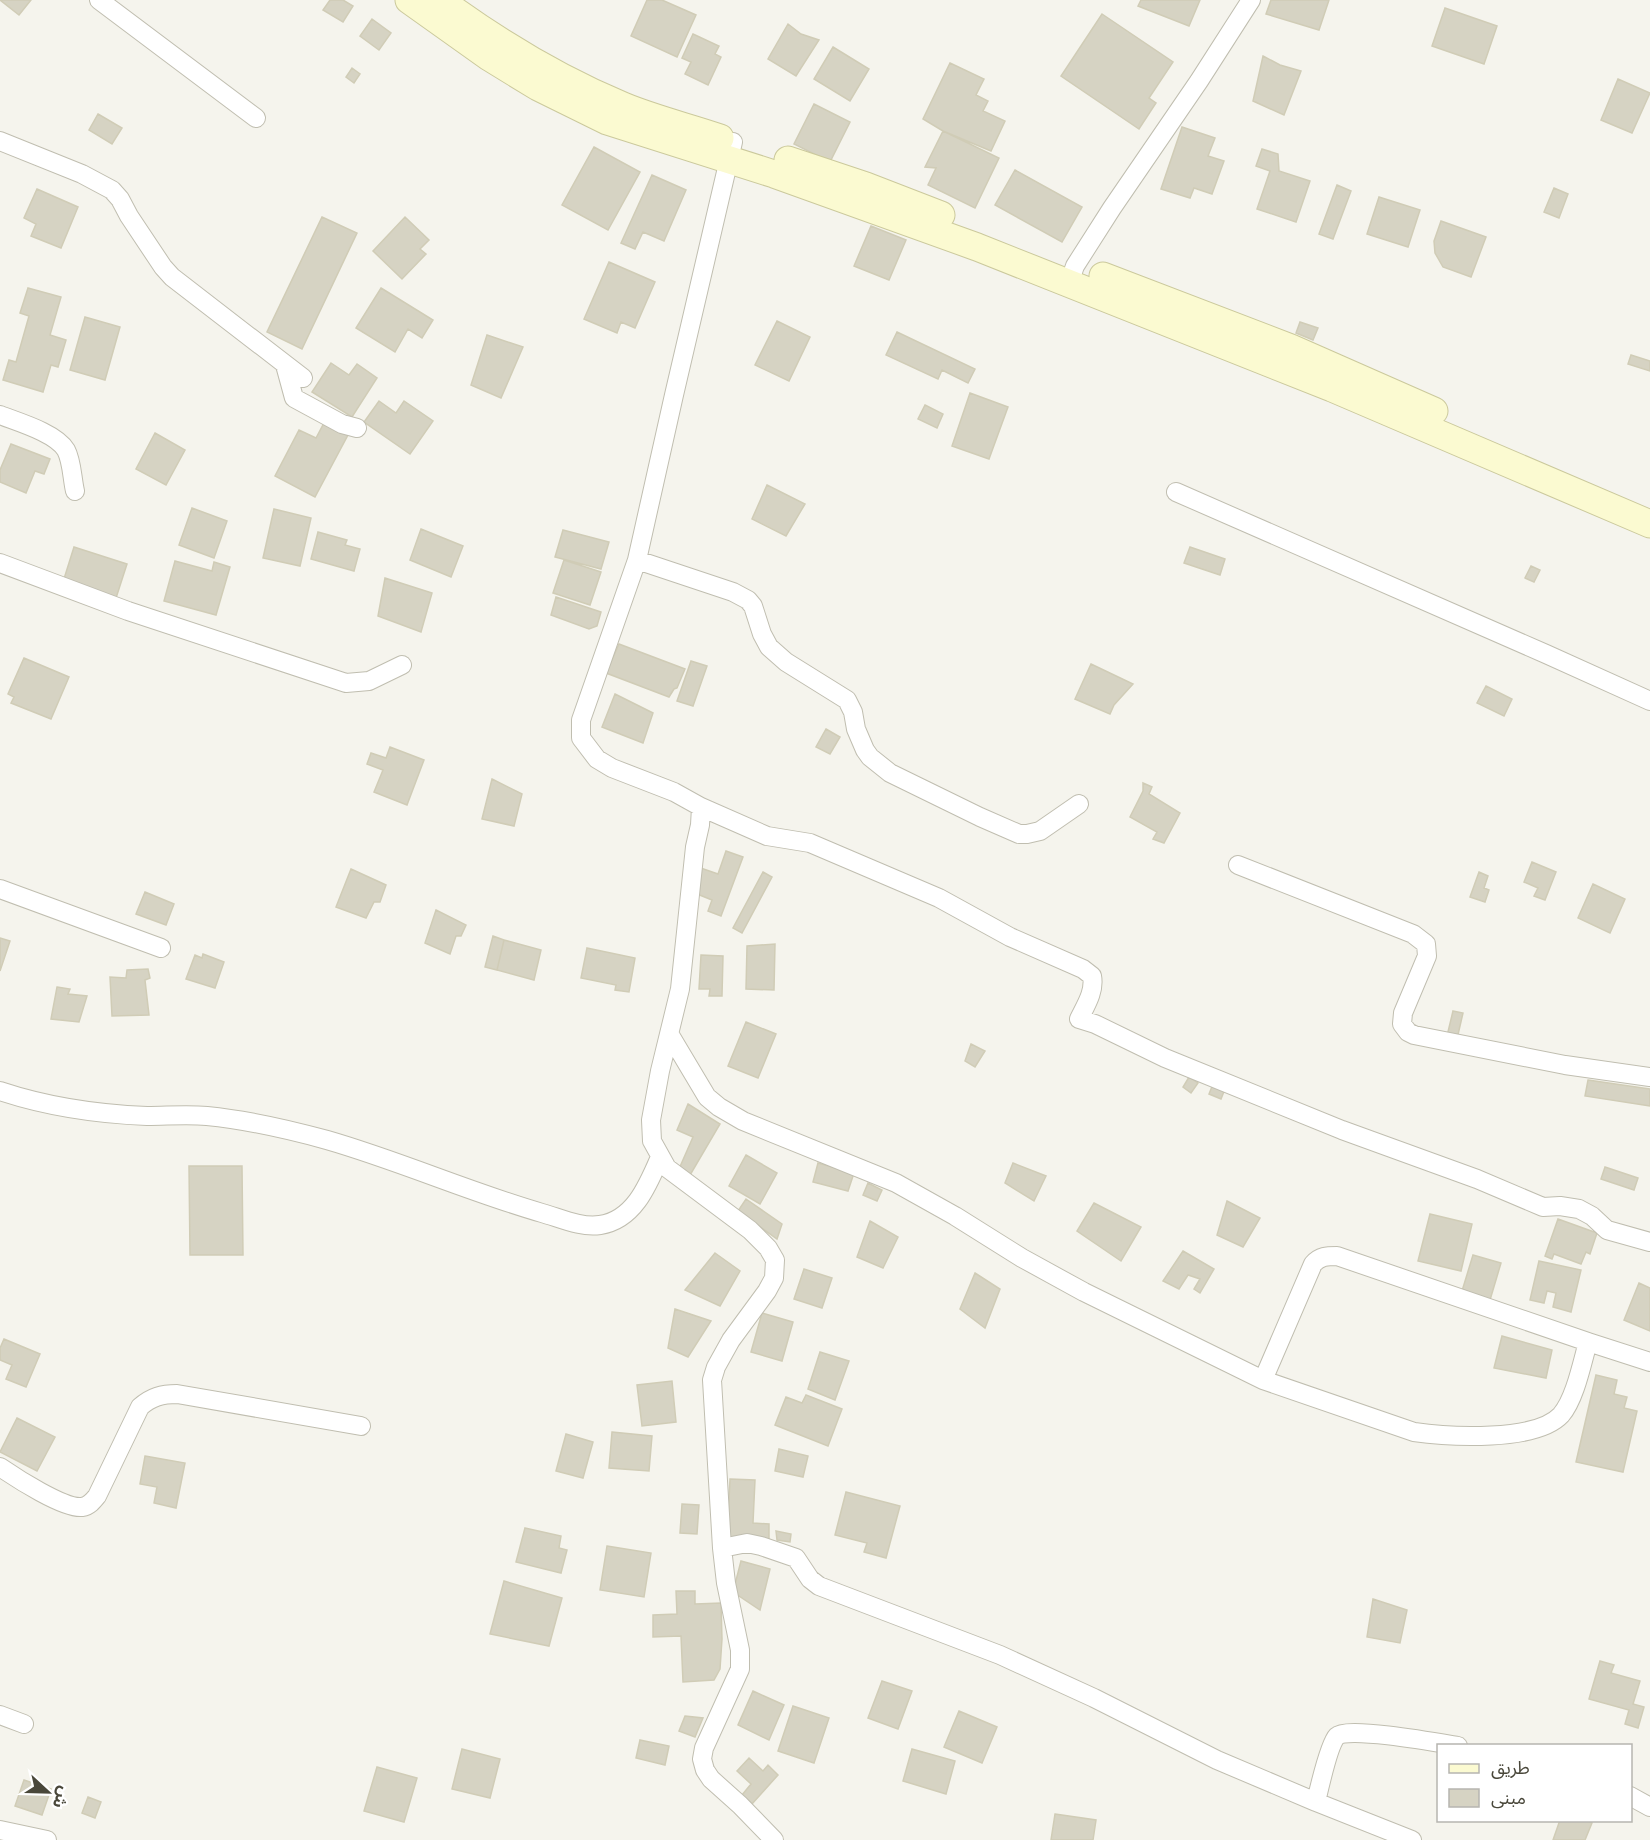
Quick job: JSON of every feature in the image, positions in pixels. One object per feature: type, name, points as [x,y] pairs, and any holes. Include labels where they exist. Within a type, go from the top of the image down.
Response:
[{"type":"main road","points":[[409,0],[489,57],[538,87],[607,121],[731,151]]},
{"type":"main road","points":[[440,0],[496,39],[566,79],[624,107],[977,246],[1291,348],[1545,461],[1650,504]]},
{"type":"main road","points":[[1072,275],[1650,524]]},
{"type":"street","points":[[99,0],[256,118]]},
{"type":"street","points":[[1072,275],[1112,208],[1251,0]]},
{"type":"street","points":[[0,141],[82,174],[112,190],[172,277],[303,378]]},
{"type":"street","points":[[731,151],[637,560],[581,720],[581,738],[597,759],[612,768],[674,792],[700,807],[767,836],[810,843],[939,898],[1010,937],[1083,969],[1092,976],[1093,982],[1092,991],[1079,1019],[1095,1024],[1165,1058],[1342,1130],[1477,1179],[1543,1207],[1560,1206],[1579,1209],[1592,1216],[1607,1230],[1650,1242]]},
{"type":"street","points":[[285,364],[294,398],[342,424],[357,428]]},
{"type":"street","points":[[0,415],[54,438],[65,448],[70,460],[75,491]]},
{"type":"street","points":[[1176,492],[1650,701]]},
{"type":"street","points":[[637,560],[733,592],[748,600],[753,606],[769,647],[786,662],[847,700],[865,750],[890,773],[1019,834],[1040,831],[1079,804]]},
{"type":"street","points":[[0,563],[128,611],[346,683],[369,681],[402,665]]},
{"type":"street","points":[[700,807],[700,825],[680,989],[660,1071],[651,1120],[652,1141],[667,1168],[750,1230],[768,1248],[775,1260],[774,1278],[731,1340],[716,1367],[712,1380],[722,1548],[726,1583],[740,1650],[740,1669],[704,1748],[702,1759],[711,1779],[740,1804],[774,1840]]},
{"type":"street","points":[[1238,865],[1413,934],[1426,944],[1427,956],[1403,1013],[1402,1024],[1408,1032],[1565,1065],[1650,1077]]},
{"type":"street","points":[[0,889],[161,948]]},
{"type":"street","points":[[670,1035],[708,1097],[719,1107],[735,1116],[896,1184],[1084,1292],[1263,1380],[1414,1432],[1436,1435],[1497,1436],[1551,1424],[1563,1414],[1574,1388],[1588,1342]]},
{"type":"street","points":[[0,1091],[88,1112],[147,1116],[205,1115],[280,1127],[376,1156],[496,1200],[592,1226],[614,1221],[631,1209],[648,1184],[660,1157]]},
{"type":"street","points":[[1263,1380],[1313,1263],[1327,1256],[1337,1256],[1650,1362]]},
{"type":"street","points":[[0,1467],[62,1503],[75,1506],[88,1505],[97,1496],[140,1407],[149,1399],[168,1394],[361,1426]]},
{"type":"street","points":[[722,1548],[747,1543],[796,1558],[810,1580],[819,1586],[1000,1655],[1104,1703],[1217,1760],[1412,1840]]},
{"type":"street","points":[[0,1715],[24,1724]]},
{"type":"street","points":[[1316,1802],[1330,1750],[1336,1736],[1342,1732],[1444,1744]]},
{"type":"street","points":[[1632,1797],[1650,1807]]},
{"type":"street","points":[[0,1830],[46,1840]]},
{"type":"building","points":[[0,0],[31,0],[19,15]]},
{"type":"building","points":[[330,0],[343,0],[353,6],[343,22],[323,10]]},
{"type":"building","points":[[647,0],[662,0],[696,15],[677,57],[631,36]]},
{"type":"building","points":[[1141,0],[1200,0],[1189,26],[1138,6]]},
{"type":"building","points":[[1271,0],[1329,0],[1319,30],[1266,14]]},
{"type":"building","points":[[1445,8],[1497,26],[1484,64],[1432,46]]},
{"type":"building","points":[[1102,14],[1173,62],[1149,98],[1156,103],[1139,129],[1061,76]]},
{"type":"building","points":[[372,19],[391,33],[379,50],[360,36]]},
{"type":"building","points":[[788,24],[801,34],[819,40],[796,76],[768,59]]},
{"type":"building","points":[[693,34],[719,46],[715,54],[721,57],[708,85],[685,74],[691,62],[682,58]]},
{"type":"building","points":[[833,47],[869,69],[850,101],[814,79]]},
{"type":"building","points":[[1263,56],[1280,65],[1301,71],[1284,115],[1253,101]]},
{"type":"building","points":[[950,63],[984,79],[976,95],[988,101],[983,111],[1005,121],[991,151],[943,131],[923,119]]},
{"type":"building","points":[[352,68],[360,74],[354,83],[346,77]]},
{"type":"building","points":[[1618,79],[1650,93],[1632,133],[1601,120]]},
{"type":"building","points":[[814,104],[850,122],[830,162],[794,144]]},
{"type":"building","points":[[98,114],[122,128],[112,144],[89,130]]},
{"type":"building","points":[[1182,127],[1215,138],[1208,156],[1224,161],[1212,194],[1194,188],[1190,198],[1161,189]]},
{"type":"building","points":[[943,131],[999,158],[975,208],[928,185],[936,168],[925,167]]},
{"type":"building","points":[[594,147],[640,172],[608,230],[562,205]]},
{"type":"building","points":[[1262,149],[1278,154],[1279,171],[1310,181],[1296,222],[1257,209],[1270,171],[1256,166]]},
{"type":"building","points":[[1015,170],[1082,207],[1062,242],[995,205]]},
{"type":"building","points":[[652,175],[686,190],[664,241],[643,232],[635,249],[621,243]]},
{"type":"building","points":[[1337,185],[1351,191],[1333,239],[1319,234]]},
{"type":"building","points":[[1554,188],[1568,194],[1559,218],[1544,212]]},
{"type":"building","points":[[37,189],[78,207],[61,248],[31,236],[36,224],[24,218]]},
{"type":"building","points":[[1379,197],[1420,210],[1408,247],[1367,234]]},
{"type":"building","points":[[322,217],[357,233],[302,349],[267,332]]},
{"type":"building","points":[[405,217],[429,240],[420,249],[426,254],[402,279],[373,251]]},
{"type":"building","points":[[1441,221],[1486,237],[1471,277],[1443,267],[1435,253],[1434,241]]},
{"type":"building","points":[[871,226],[906,240],[889,280],[854,266]]},
{"type":"building","points":[[609,262],[655,282],[635,328],[621,322],[617,333],[584,319]]},
{"type":"building","points":[[28,288],[61,297],[50,335],[66,340],[58,367],[51,365],[43,392],[3,380],[9,360],[16,362],[29,316],[20,313]]},
{"type":"building","points":[[381,288],[433,320],[422,338],[408,329],[395,352],[356,328]]},
{"type":"building","points":[[85,317],[120,327],[105,380],[70,370]]},
{"type":"building","points":[[777,321],[810,337],[789,381],[755,365]]},
{"type":"building","points":[[1300,322],[1318,328],[1313,340],[1296,333]]},
{"type":"building","points":[[897,332],[975,369],[968,383],[942,370],[938,379],[886,355]]},
{"type":"building","points":[[487,335],[523,347],[501,398],[471,385]]},
{"type":"building","points":[[1631,355],[1650,361],[1650,371],[1628,364]]},
{"type":"building","points":[[331,363],[349,375],[357,364],[377,378],[352,417],[312,392]]},
{"type":"building","points":[[970,393],[1008,407],[989,459],[952,446]]},
{"type":"building","points":[[379,401],[396,413],[404,401],[433,421],[410,454],[364,422]]},
{"type":"building","points":[[925,405],[943,414],[937,428],[918,419]]},
{"type":"building","points":[[325,421],[349,433],[315,497],[275,476],[299,430],[316,438]]},
{"type":"building","points":[[155,433],[185,450],[166,485],[136,469]]},
{"type":"building","points":[[11,444],[50,459],[44,474],[35,471],[26,493],[0,482],[0,470]]},
{"type":"building","points":[[767,485],[805,504],[786,536],[752,519]]},
{"type":"building","points":[[192,508],[227,521],[214,558],[179,545]]},
{"type":"building","points":[[274,509],[311,518],[300,566],[263,558]]},
{"type":"building","points":[[421,529],[463,546],[451,577],[410,560]]},
{"type":"building","points":[[563,530],[609,542],[601,569],[555,557]]},
{"type":"building","points":[[318,532],[347,540],[345,545],[360,549],[354,571],[311,559]]},
{"type":"building","points":[[74,547],[127,564],[116,598],[63,582]]},
{"type":"building","points":[[1190,547],[1225,559],[1220,575],[1184,563]]},
{"type":"building","points":[[564,560],[601,572],[590,605],[553,593]]},
{"type":"building","points":[[175,561],[212,571],[214,562],[230,567],[216,615],[164,601]]},
{"type":"building","points":[[1531,566],[1540,570],[1534,582],[1525,578]]},
{"type":"building","points":[[385,578],[432,593],[421,632],[378,616]]},
{"type":"building","points":[[556,597],[601,612],[597,626],[589,629],[551,615]]},
{"type":"building","points":[[619,644],[685,669],[677,688],[669,697],[606,673]]},
{"type":"building","points":[[24,658],[69,677],[51,719],[11,703],[14,697],[8,694]]},
{"type":"building","points":[[691,661],[707,666],[693,706],[677,701]]},
{"type":"building","points":[[1091,664],[1133,684],[1114,705],[1110,714],[1075,699]]},
{"type":"building","points":[[1486,686],[1512,699],[1504,716],[1477,703]]},
{"type":"building","points":[[615,694],[653,713],[643,743],[602,727]]},
{"type":"building","points":[[826,729],[840,737],[830,754],[816,747]]},
{"type":"building","points":[[390,747],[424,760],[407,805],[374,792],[383,770],[367,764],[371,753],[386,758]]},
{"type":"building","points":[[492,779],[522,794],[514,826],[482,819]]},
{"type":"building","points":[[1143,783],[1152,787],[1149,794],[1180,813],[1164,843],[1153,839],[1157,832],[1130,817],[1143,791]]},
{"type":"building","points":[[726,851],[743,857],[721,916],[708,911],[712,900],[697,894],[698,867],[718,874]]},
{"type":"building","points":[[1532,862],[1556,872],[1545,900],[1534,896],[1538,888],[1524,882]]},
{"type":"building","points":[[351,869],[386,885],[380,902],[374,902],[366,918],[336,907]]},
{"type":"building","points":[[763,872],[772,877],[742,933],[733,928]]},
{"type":"building","points":[[1479,872],[1488,876],[1484,888],[1489,890],[1485,902],[1470,897]]},
{"type":"building","points":[[1593,884],[1625,899],[1610,933],[1578,918]]},
{"type":"building","points":[[145,892],[174,904],[166,925],[136,914]]},
{"type":"building","points":[[436,910],[466,925],[461,936],[456,936],[450,954],[425,943]]},
{"type":"building","points":[[493,936],[504,940],[497,970],[485,967]]},
{"type":"building","points":[[0,938],[10,941],[0,971]]},
{"type":"building","points":[[504,940],[541,950],[534,980],[497,970]]},
{"type":"building","points":[[775,944],[774,990],[746,989],[747,946]]},
{"type":"building","points":[[587,948],[635,958],[629,992],[615,990],[616,985],[581,978]]},
{"type":"building","points":[[203,954],[224,962],[215,988],[186,979],[195,955],[202,958]]},
{"type":"building","points":[[701,955],[723,956],[722,996],[709,996],[710,989],[699,989]]},
{"type":"building","points":[[148,969],[150,978],[145,980],[149,1015],[112,1016],[110,977],[126,978],[127,970]]},
{"type":"building","points":[[57,987],[70,989],[68,994],[87,996],[79,1022],[51,1019]]},
{"type":"building","points":[[1453,1011],[1463,1013],[1457,1039],[1447,1036]]},
{"type":"building","points":[[746,1022],[776,1034],[758,1078],[728,1066]]},
{"type":"building","points":[[971,1044],[985,1051],[975,1067],[965,1061]]},
{"type":"building","points":[[1189,1077],[1198,1083],[1191,1093],[1183,1087]]},
{"type":"building","points":[[1588,1080],[1650,1089],[1650,1106],[1585,1096]]},
{"type":"building","points":[[1213,1084],[1225,1089],[1221,1099],[1209,1094]]},
{"type":"building","points":[[688,1104],[720,1124],[686,1182],[679,1169],[693,1137],[677,1130]]},
{"type":"building","points":[[746,1155],[777,1173],[760,1204],[729,1186]]},
{"type":"building","points":[[818,1163],[854,1173],[848,1191],[813,1182]]},
{"type":"building","points":[[1013,1163],[1046,1176],[1034,1201],[1005,1183]]},
{"type":"building","points":[[189,1166],[242,1166],[243,1255],[190,1255]]},
{"type":"building","points":[[1605,1167],[1638,1178],[1634,1190],[1601,1179]]},
{"type":"building","points":[[868,1183],[882,1190],[877,1201],[863,1195]]},
{"type":"building","points":[[746,1199],[782,1224],[777,1239],[738,1211]]},
{"type":"building","points":[[1227,1201],[1260,1218],[1243,1247],[1217,1235]]},
{"type":"building","points":[[1094,1203],[1141,1227],[1121,1261],[1077,1231]]},
{"type":"building","points":[[1430,1214],[1472,1224],[1461,1271],[1418,1261]]},
{"type":"building","points":[[1558,1219],[1597,1233],[1590,1254],[1586,1252],[1581,1264],[1554,1254],[1552,1259],[1545,1256]]},
{"type":"building","points":[[870,1221],[898,1237],[883,1268],[857,1257]]},
{"type":"building","points":[[1183,1251],[1214,1269],[1200,1293],[1194,1289],[1200,1279],[1188,1275],[1179,1289],[1163,1281]]},
{"type":"building","points":[[715,1253],[740,1271],[720,1306],[685,1290]]},
{"type":"building","points":[[1473,1255],[1501,1263],[1490,1300],[1462,1291]]},
{"type":"building","points":[[1539,1261],[1581,1270],[1571,1312],[1553,1307],[1556,1293],[1547,1291],[1544,1303],[1530,1300]]},
{"type":"building","points":[[804,1269],[832,1278],[822,1308],[794,1299]]},
{"type":"building","points":[[975,1273],[1000,1289],[985,1328],[960,1309]]},
{"type":"building","points":[[1639,1283],[1650,1288],[1650,1331],[1624,1320]]},
{"type":"building","points":[[675,1309],[711,1321],[688,1357],[668,1348]]},
{"type":"building","points":[[762,1313],[793,1322],[782,1361],[751,1352]]},
{"type":"building","points":[[1502,1336],[1552,1350],[1546,1378],[1494,1368]]},
{"type":"building","points":[[4,1339],[40,1354],[26,1387],[6,1379],[12,1365],[0,1360],[0,1348]]},
{"type":"building","points":[[820,1352],[849,1361],[835,1400],[808,1389]]},
{"type":"building","points":[[1596,1375],[1617,1380],[1614,1394],[1627,1397],[1624,1408],[1637,1411],[1623,1472],[1576,1462]]},
{"type":"building","points":[[672,1381],[676,1422],[642,1426],[637,1385]]},
{"type":"building","points":[[806,1395],[842,1409],[828,1446],[775,1425],[786,1397],[802,1403]]},
{"type":"building","points":[[17,1418],[55,1437],[37,1471],[0,1452]]},
{"type":"building","points":[[612,1432],[652,1436],[649,1471],[609,1468]]},
{"type":"building","points":[[566,1434],[593,1442],[583,1478],[556,1471]]},
{"type":"building","points":[[779,1449],[808,1456],[803,1477],[775,1471]]},
{"type":"building","points":[[145,1456],[185,1463],[176,1508],[154,1503],[157,1487],[140,1484]]},
{"type":"building","points":[[730,1479],[755,1480],[753,1523],[769,1524],[769,1542],[727,1540]]},
{"type":"building","points":[[846,1492],[900,1506],[886,1558],[864,1552],[867,1543],[835,1535]]},
{"type":"building","points":[[682,1504],[699,1505],[697,1534],[680,1533]]},
{"type":"building","points":[[525,1528],[561,1536],[559,1548],[567,1550],[561,1573],[516,1562]]},
{"type":"building","points":[[776,1531],[791,1534],[790,1542],[777,1540]]},
{"type":"building","points":[[607,1546],[651,1553],[644,1597],[600,1590]]},
{"type":"building","points":[[741,1561],[770,1569],[760,1610],[733,1592]]},
{"type":"building","points":[[504,1581],[562,1598],[549,1646],[490,1634]]},
{"type":"building","points":[[676,1591],[695,1591],[695,1604],[721,1603],[720,1669],[714,1680],[683,1682],[681,1636],[653,1637],[653,1615],[677,1614]]},
{"type":"building","points":[[1373,1599],[1407,1610],[1400,1643],[1367,1637]]},
{"type":"building","points":[[1600,1661],[1614,1665],[1611,1673],[1640,1681],[1633,1704],[1644,1707],[1638,1728],[1625,1724],[1629,1710],[1589,1699]]},
{"type":"building","points":[[882,1681],[912,1691],[898,1729],[868,1718]]},
{"type":"building","points":[[753,1691],[784,1705],[769,1740],[738,1725]]},
{"type":"building","points":[[793,1706],[829,1718],[814,1763],[778,1751]]},
{"type":"building","points":[[959,1711],[997,1727],[982,1763],[944,1747]]},
{"type":"building","points":[[685,1716],[703,1718],[695,1737],[679,1731]]},
{"type":"building","points":[[640,1740],[669,1746],[665,1765],[636,1758]]},
{"type":"building","points":[[462,1749],[500,1759],[490,1798],[452,1789]]},
{"type":"building","points":[[912,1749],[955,1761],[946,1794],[903,1781]]},
{"type":"building","points":[[749,1758],[763,1771],[768,1765],[778,1775],[752,1804],[742,1795],[751,1784],[737,1771]]},
{"type":"building","points":[[377,1767],[417,1778],[404,1822],[364,1811]]},
{"type":"building","points":[[24,1780],[51,1789],[42,1815],[15,1806]]},
{"type":"building","points":[[88,1797],[101,1802],[95,1818],[82,1813]]},
{"type":"building","points":[[1055,1814],[1096,1820],[1093,1840],[1051,1840]]},
{"type":"building","points":[[1559,1822],[1592,1823],[1585,1840],[1553,1840]]}]
